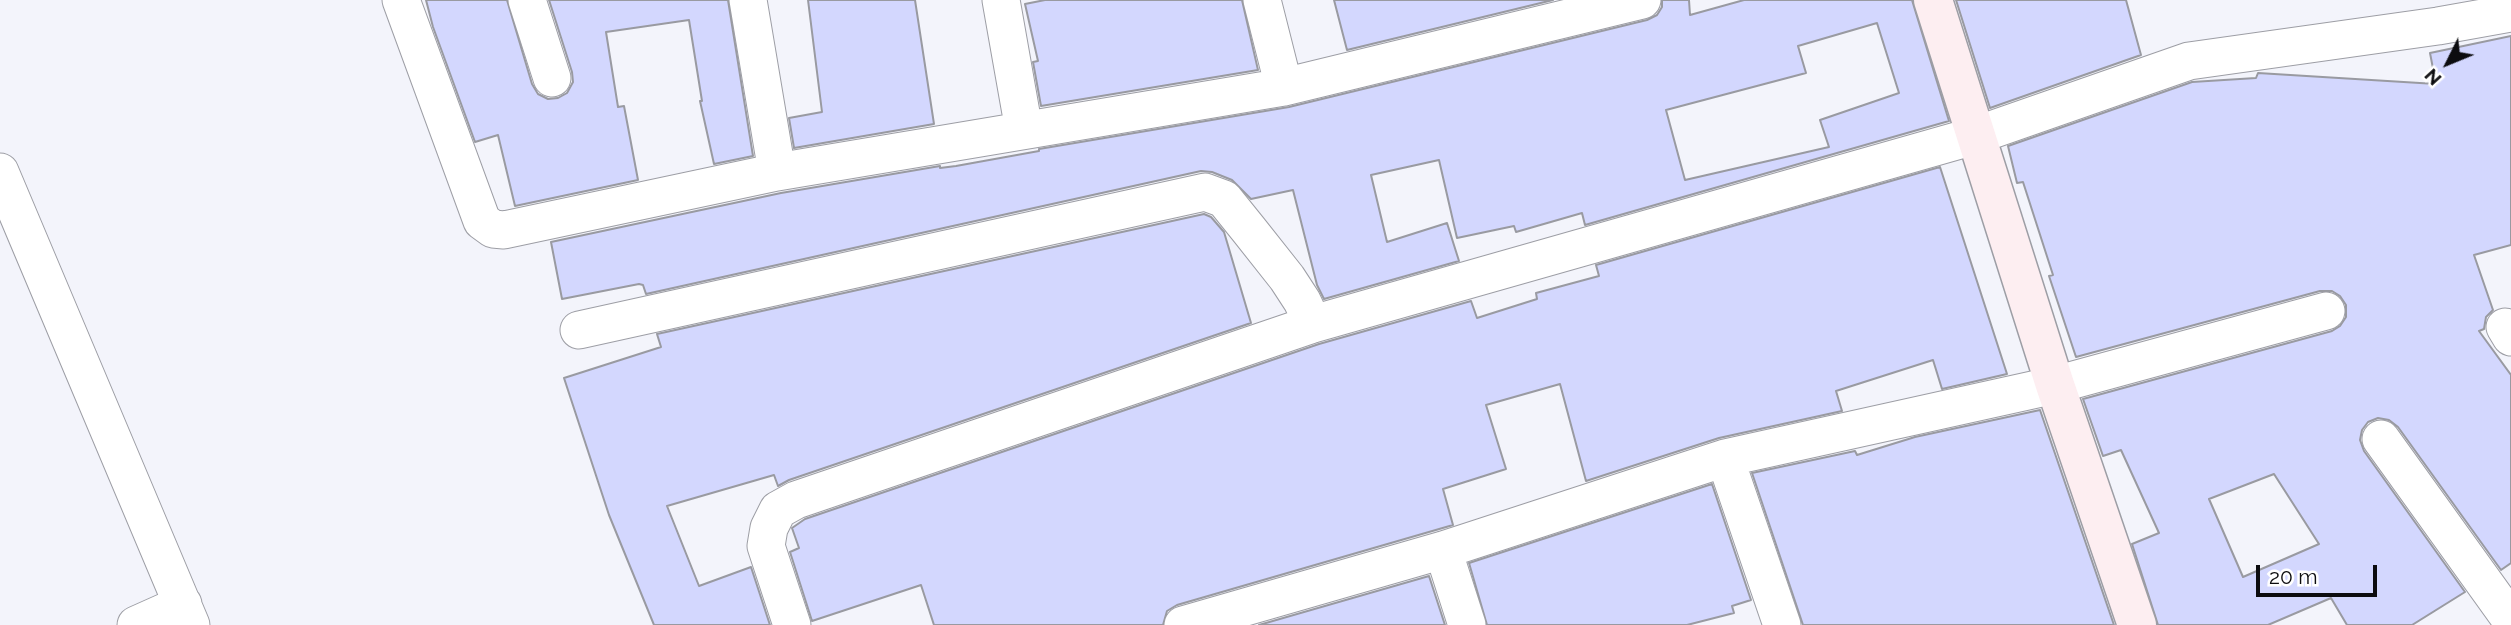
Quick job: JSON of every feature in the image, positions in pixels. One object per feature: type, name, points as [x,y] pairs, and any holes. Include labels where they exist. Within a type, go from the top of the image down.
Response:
[{"type":"street","points":[[401,0],[482,220],[493,229],[517,229],[777,172],[1284,87],[1642,0]]},
{"type":"street","points":[[527,0],[552,78]]},
{"type":"street","points":[[748,0],[777,172]]},
{"type":"street","points":[[1001,0],[1024,130]]},
{"type":"street","points":[[1262,0],[1284,87]]},
{"type":"street","points":[[1933,0],[2055,385],[2137,625]]},
{"type":"street","points":[[792,625],[766,546],[768,528],[778,510],[796,500],[1313,324],[1974,136],[2189,61],[2440,13],[2511,13]]},
{"type":"street","points":[[0,172],[187,614],[136,625]]},
{"type":"street","points":[[579,330],[1205,192],[1224,199],[1241,219],[1287,278],[1313,324]]},
{"type":"street","points":[[1183,625],[1443,550],[1725,458],[2055,385],[2326,311]]},
{"type":"street","points":[[2381,439],[2511,620]]},
{"type":"street","points":[[1725,458],[1782,625]]},
{"type":"street","points":[[1443,550],[1467,625]]},
{"type":"building","points":[[426,0],[507,0],[532,84],[538,94],[548,99],[567,93],[573,82],[549,0],[728,0],[753,156],[714,164],[700,101],[689,20],[606,32],[618,107],[624,106],[638,180],[515,206],[498,135],[475,142],[433,27]]},
{"type":"building","points":[[808,0],[915,0],[934,124],[794,148],[789,118],[822,112]]},
{"type":"building","points":[[1045,0],[1242,0],[1258,70],[1041,106],[1033,62],[1038,61],[1025,4]]},
{"type":"building","points":[[1334,0],[1553,0],[1347,50]]},
{"type":"building","points":[[1662,0],[1689,0],[1690,15],[1744,0],[1912,0],[1949,121],[1585,225],[1582,213],[1516,232],[1514,226],[1457,238],[1439,160],[1371,175],[1387,242],[1447,223],[1459,261],[1324,299],[1317,285],[1293,190],[1251,199],[1232,180],[1212,172],[1201,171],[646,294],[643,285],[639,284],[562,299],[551,242],[781,193],[940,166],[956,166],[1039,149],[1289,107],[1647,20],[1657,15],[1662,7]],"holes":[[[1877,23],[1899,93],[1820,120],[1829,147],[1685,180],[1666,110],[1806,73],[1798,46]]]},
{"type":"building","points":[[1956,0],[2126,0],[2141,55],[1990,108]]},
{"type":"building","points":[[2511,36],[2511,245],[2474,255],[2493,310],[2486,317],[2484,329],[2479,331],[2511,375],[2511,563],[2501,570],[2398,427],[2389,420],[2378,418],[2368,422],[2362,430],[2360,440],[2364,451],[2465,592],[2412,625],[2347,625],[2331,598],[2268,625],[2158,625],[2132,544],[2159,533],[2121,450],[2103,456],[2083,399],[2332,331],[2340,326],[2346,317],[2346,305],[2340,296],[2332,291],[2320,291],[2076,357],[2049,276],[2053,275],[2023,182],[2017,183],[2008,146],[2192,82],[2256,78],[2258,73],[2436,84],[2430,53]],"holes":[[[2274,474],[2319,544],[2243,577],[2209,499]]]},
{"type":"building","points":[[1940,167],[2007,374],[1942,389],[1933,360],[1836,391],[1842,411],[1719,438],[1586,481],[1560,384],[1486,405],[1506,469],[1443,489],[1453,525],[1177,605],[1167,611],[1163,625],[934,625],[921,585],[812,621],[790,552],[799,548],[792,528],[805,519],[1319,344],[1471,301],[1477,318],[1537,299],[1536,293],[1599,276],[1596,265]]},
{"type":"building","points":[[1204,214],[1211,217],[1224,232],[1251,323],[778,486],[774,475],[667,506],[699,586],[751,567],[770,625],[654,625],[609,515],[564,378],[661,347],[657,334]]},
{"type":"building","points":[[2040,410],[2114,625],[1803,625],[1752,473],[1855,451],[1857,455],[1915,437]]},
{"type":"building","points":[[1712,484],[1751,600],[1732,606],[1734,613],[1687,625],[1487,625],[1469,563]]},
{"type":"building","points":[[1429,576],[1445,625],[1259,625]]}]
